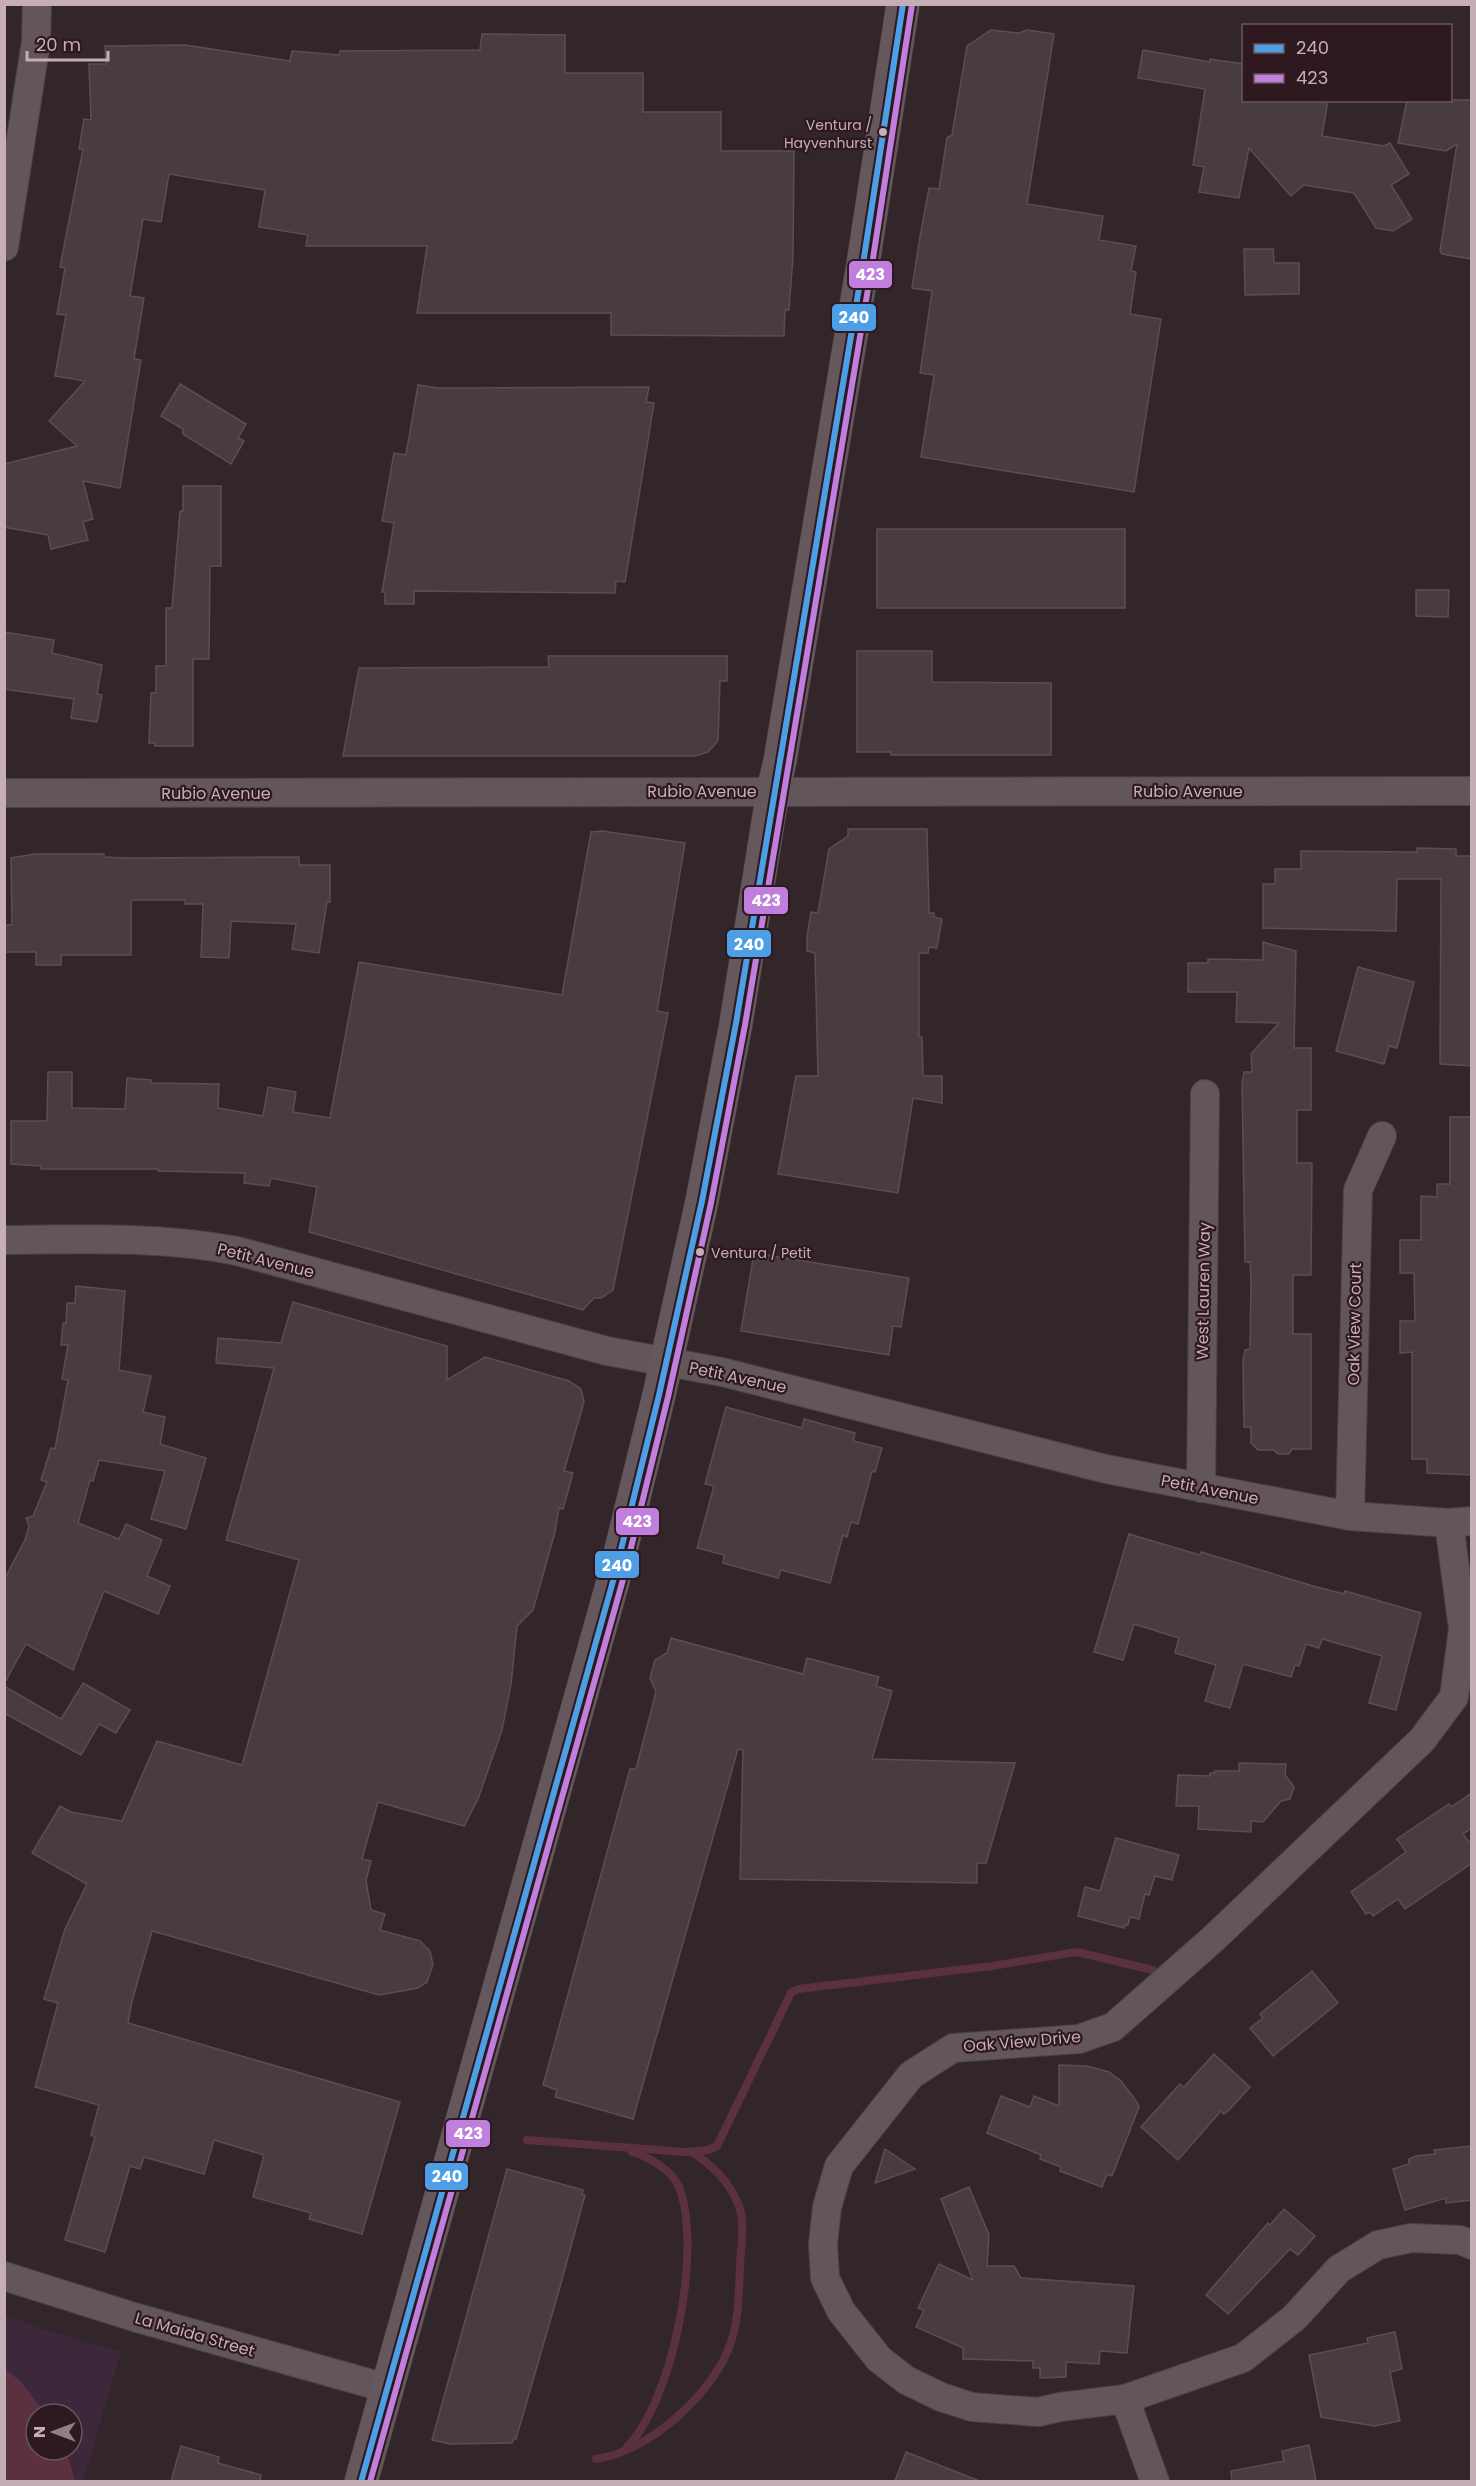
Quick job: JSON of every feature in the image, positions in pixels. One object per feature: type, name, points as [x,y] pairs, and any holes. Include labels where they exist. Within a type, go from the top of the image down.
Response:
[{"type":"main road","points":[[361,2481],[615,1574],[667,1362],[736,1023],[863,264],[903,4]]},
{"type":"street","points":[[4,247],[36,42],[37,4]]},
{"type":"street","name":"Rubio Avenue","points":[[4,793],[1472,791]]},
{"type":"street","name":"West Lauren Way","points":[[1201,1488],[1205,1094]]},
{"type":"street","name":"Oak View Court","points":[[1350,1516],[1358,1190],[1382,1136]]},
{"type":"street","name":"Petit Avenue","points":[[4,1240],[140,1239],[193,1243],[237,1251],[608,1351],[722,1372],[1106,1469],[1350,1516],[1460,1522]]},
{"type":"street","name":"Oak View Drive","points":[[1460,1522],[1463,1629],[1454,1697],[1422,1740],[1214,1939],[1113,2027],[1079,2039],[953,2048],[911,2075],[839,2166],[827,2207],[823,2244],[825,2278],[841,2311],[879,2359],[906,2380],[941,2397],[972,2407],[1038,2412],[1125,2399],[1243,2358],[1294,2318],[1339,2269],[1378,2245],[1411,2238],[1460,2240],[1472,2245]]},
{"type":"street","name":"La Maida Street","points":[[4,2276],[134,2317],[386,2388]]},
{"type":"street","points":[[1125,2399],[1155,2481]]},
{"type":"shaded area","points":[[4,2314],[40,2328],[121,2352],[83,2481],[5,2481]]},
{"type":"shaded area","points":[[5,2369],[20,2381],[37,2402],[24,2402],[24,2462],[69,2462],[75,2481],[5,2481]]},
{"type":"building","points":[[991,30],[1019,33],[1027,30],[1054,34],[1027,204],[1103,216],[1099,240],[1136,246],[1131,271],[1136,272],[1130,314],[1161,319],[1134,492],[921,457],[934,375],[920,373],[932,291],[912,288],[920,237],[929,188],[939,189],[947,138],[952,135],[967,46]]},
{"type":"building","points":[[482,34],[565,35],[565,73],[643,73],[643,112],[721,112],[721,151],[794,151],[793,257],[789,310],[785,310],[784,336],[611,335],[611,313],[417,313],[427,246],[306,246],[308,235],[259,227],[265,190],[169,174],[161,222],[143,219],[130,296],[144,298],[134,359],[141,360],[120,488],[83,481],[93,519],[83,522],[88,540],[51,549],[48,535],[4,527],[4,464],[77,446],[49,421],[85,381],[55,376],[66,315],[57,314],[65,268],[60,267],[83,149],[79,149],[84,119],[91,120],[89,64],[106,64],[105,46],[185,45],[290,61],[292,51],[339,55],[340,51],[480,50]]},
{"type":"building","points":[[1143,50],[1210,62],[1210,59],[1242,64],[1242,102],[1328,102],[1322,136],[1384,146],[1390,143],[1409,174],[1391,185],[1412,219],[1393,231],[1376,228],[1354,193],[1304,185],[1291,196],[1249,148],[1239,198],[1199,192],[1204,167],[1193,165],[1205,89],[1138,78]]},
{"type":"building","points":[[1472,100],[1472,259],[1442,254],[1440,251],[1457,144],[1446,151],[1398,143],[1407,102]]},
{"type":"building","points":[[1244,249],[1273,249],[1274,263],[1299,263],[1299,294],[1245,295]]},
{"type":"building","points":[[180,384],[246,424],[238,438],[244,441],[231,464],[183,434],[183,429],[161,416]]},
{"type":"building","points":[[418,385],[438,388],[649,387],[646,402],[654,403],[625,582],[616,581],[615,593],[414,591],[414,604],[385,604],[385,592],[382,592],[394,523],[382,521],[394,453],[406,455]]},
{"type":"building","points":[[183,486],[221,486],[221,566],[210,566],[209,659],[193,659],[193,746],[155,746],[155,743],[149,743],[151,693],[156,693],[156,666],[166,666],[166,608],[172,608],[180,511],[183,511]]},
{"type":"building","points":[[877,529],[1125,529],[1125,608],[877,608]]},
{"type":"building","points":[[1416,590],[1449,590],[1448,617],[1416,616]]},
{"type":"building","points":[[4,632],[54,640],[52,653],[102,665],[97,694],[102,695],[97,722],[71,718],[74,699],[4,689]]},
{"type":"building","points":[[857,651],[932,651],[932,682],[1051,683],[1051,755],[891,755],[891,752],[857,752]]},
{"type":"building","points":[[548,656],[727,656],[727,681],[720,681],[718,741],[708,752],[695,756],[343,756],[359,668],[549,667]]},
{"type":"building","points":[[848,829],[927,829],[929,913],[934,913],[934,917],[942,919],[937,948],[929,947],[928,953],[919,953],[919,1037],[922,1037],[923,1076],[942,1076],[942,1103],[913,1098],[898,1193],[778,1174],[796,1076],[818,1076],[815,953],[807,951],[811,912],[818,913],[829,849],[848,836]]},
{"type":"building","points":[[602,831],[685,843],[657,1011],[668,1013],[613,1290],[601,1298],[594,1298],[583,1310],[309,1232],[317,1187],[271,1178],[269,1186],[244,1183],[245,1173],[158,1171],[158,1169],[41,1169],[41,1166],[11,1164],[11,1121],[47,1121],[48,1072],[72,1072],[72,1108],[125,1109],[127,1078],[151,1080],[151,1083],[219,1084],[218,1108],[263,1116],[268,1087],[296,1092],[293,1112],[330,1118],[359,962],[562,995],[591,832]]},
{"type":"building","points":[[1417,848],[1456,849],[1456,856],[1472,856],[1472,1066],[1440,1064],[1441,879],[1397,879],[1396,931],[1263,928],[1263,884],[1275,884],[1275,869],[1301,869],[1301,851],[1417,852]]},
{"type":"building","points":[[35,854],[104,854],[104,857],[127,858],[299,857],[299,865],[330,865],[330,902],[327,902],[319,953],[292,949],[296,924],[231,921],[229,958],[201,957],[203,904],[185,904],[185,900],[131,900],[131,955],[61,955],[61,965],[36,965],[36,952],[4,952],[4,925],[12,925],[11,858]]},
{"type":"building","points":[[1263,942],[1296,951],[1294,1048],[1311,1048],[1311,1110],[1297,1110],[1297,1163],[1312,1163],[1311,1275],[1293,1275],[1293,1334],[1311,1334],[1311,1449],[1292,1449],[1289,1454],[1278,1454],[1274,1450],[1258,1450],[1251,1443],[1251,1427],[1244,1427],[1243,1361],[1245,1350],[1250,1349],[1251,1280],[1250,1262],[1245,1262],[1242,1084],[1244,1072],[1252,1072],[1251,1054],[1279,1023],[1236,1022],[1237,992],[1188,992],[1188,963],[1208,963],[1208,959],[1263,960]]},
{"type":"building","points":[[1358,967],[1414,982],[1397,1048],[1389,1046],[1384,1064],[1336,1051]]},
{"type":"building","points":[[1450,1117],[1472,1117],[1472,1475],[1427,1473],[1427,1459],[1412,1459],[1412,1352],[1400,1353],[1400,1321],[1415,1321],[1414,1273],[1400,1273],[1400,1240],[1421,1240],[1421,1196],[1437,1197],[1437,1184],[1450,1184]]},
{"type":"building","points":[[754,1253],[909,1278],[901,1327],[893,1326],[889,1355],[741,1331]]},
{"type":"building","points":[[76,1286],[125,1291],[119,1370],[151,1376],[143,1412],[165,1417],[160,1444],[206,1458],[186,1529],[151,1519],[165,1471],[99,1460],[93,1481],[90,1480],[78,1523],[119,1539],[126,1524],[162,1540],[147,1576],[170,1586],[158,1614],[104,1591],[73,1670],[26,1644],[4,1684],[4,1580],[25,1540],[29,1526],[26,1518],[33,1516],[47,1482],[41,1480],[51,1448],[55,1449],[68,1380],[62,1379],[68,1345],[61,1345],[63,1323],[66,1323],[67,1303],[75,1303]]},
{"type":"building","points":[[293,1302],[447,1346],[447,1380],[485,1357],[569,1381],[581,1389],[584,1402],[564,1471],[573,1473],[563,1509],[559,1508],[555,1532],[533,1610],[517,1626],[511,1684],[502,1730],[478,1799],[464,1826],[378,1802],[362,1859],[371,1861],[366,1880],[371,1910],[385,1914],[380,1930],[420,1941],[430,1951],[433,1965],[427,1982],[418,1988],[379,1995],[152,1931],[132,2001],[128,2023],[400,2102],[362,2234],[309,2219],[311,2213],[253,2197],[264,2155],[214,2140],[204,2174],[144,2157],[140,2169],[130,2166],[105,2252],[65,2240],[95,2137],[91,2135],[99,2105],[35,2087],[58,2003],[44,1999],[65,1929],[87,1884],[32,1853],[60,1806],[71,1812],[122,1821],[157,1741],[242,1765],[299,1560],[226,1540],[274,1368],[216,1363],[218,1338],[281,1343]]},
{"type":"building","points":[[726,1407],[802,1428],[804,1419],[855,1433],[853,1441],[882,1448],[875,1472],[872,1471],[858,1524],[851,1522],[847,1537],[843,1535],[830,1583],[781,1570],[778,1578],[723,1563],[724,1555],[697,1548],[714,1486],[705,1484]]},
{"type":"building","points":[[1129,1534],[1200,1555],[1201,1552],[1313,1586],[1344,1594],[1345,1591],[1421,1613],[1396,1710],[1369,1703],[1382,1656],[1322,1639],[1319,1648],[1306,1644],[1299,1666],[1295,1665],[1291,1677],[1243,1664],[1230,1708],[1205,1701],[1216,1665],[1175,1653],[1179,1638],[1134,1624],[1123,1660],[1094,1652]]},
{"type":"building","points":[[671,1638],[803,1674],[807,1658],[879,1677],[876,1686],[892,1691],[872,1759],[1015,1763],[986,1863],[977,1863],[977,1883],[740,1879],[743,1750],[738,1749],[633,2119],[555,2097],[557,2090],[543,2085],[630,1769],[636,1769],[656,1692],[650,1678],[655,1660],[667,1653]]},
{"type":"building","points":[[83,1683],[130,1710],[116,1733],[99,1724],[81,1755],[4,1713],[4,1686],[61,1719]]},
{"type":"building","points":[[1239,1763],[1286,1764],[1285,1775],[1294,1787],[1290,1799],[1281,1801],[1263,1822],[1251,1821],[1251,1832],[1198,1829],[1199,1806],[1176,1806],[1178,1775],[1210,1776],[1210,1773],[1215,1773],[1215,1771],[1239,1771]]},
{"type":"building","points":[[1472,1793],[1472,1828],[1463,1834],[1472,1846],[1472,1863],[1405,1909],[1398,1899],[1373,1916],[1370,1912],[1366,1914],[1351,1892],[1406,1852],[1397,1839],[1449,1804],[1451,1807]]},
{"type":"building","points":[[1116,1838],[1179,1855],[1172,1880],[1155,1876],[1149,1895],[1145,1894],[1139,1919],[1130,1917],[1128,1925],[1124,1928],[1078,1916],[1085,1887],[1100,1891]]},
{"type":"building","points":[[1312,1971],[1338,2003],[1273,2056],[1250,2028],[1263,2018],[1260,2014]]},
{"type":"building","points":[[1214,2054],[1250,2087],[1224,2114],[1221,2111],[1178,2160],[1141,2127],[1180,2084],[1184,2087]]},
{"type":"building","points":[[1059,2065],[1087,2066],[1109,2072],[1121,2081],[1139,2107],[1112,2176],[1107,2174],[1102,2187],[1060,2171],[1061,2167],[1040,2159],[1041,2155],[987,2133],[1001,2096],[1030,2107],[1034,2096],[1059,2106]]},
{"type":"building","points":[[1472,2146],[1472,2200],[1446,2203],[1446,2198],[1405,2210],[1393,2169],[1409,2164],[1409,2159],[1416,2156],[1435,2154],[1434,2150]]},
{"type":"building","points":[[885,2149],[915,2169],[875,2183]]},
{"type":"building","points":[[507,2169],[583,2190],[582,2194],[585,2195],[558,2294],[516,2439],[514,2438],[512,2443],[450,2444],[432,2440]]},
{"type":"building","points":[[969,2187],[989,2235],[987,2266],[1014,2266],[1021,2278],[1134,2286],[1127,2353],[1100,2351],[1099,2364],[1066,2362],[1066,2377],[1040,2378],[1040,2368],[1033,2368],[1033,2361],[963,2359],[963,2348],[916,2327],[924,2310],[918,2308],[939,2264],[973,2280],[941,2199]]},
{"type":"building","points":[[1284,2209],[1315,2236],[1298,2255],[1290,2249],[1228,2314],[1206,2295],[1268,2223],[1270,2225]]},
{"type":"building","points":[[1395,2332],[1402,2369],[1390,2372],[1400,2421],[1374,2426],[1321,2417],[1309,2355],[1368,2343],[1367,2338]]},
{"type":"building","points":[[1309,2445],[1316,2481],[1232,2481],[1231,2471],[1284,2461],[1282,2451]]},
{"type":"building","points":[[181,2446],[219,2457],[218,2463],[261,2475],[260,2481],[171,2481]]},
{"type":"building","points":[[906,2452],[977,2480],[977,2481],[895,2481]]},
{"type":"waterway","points":[[527,2140],[685,2152],[708,2150],[717,2146],[791,1993],[798,1989],[992,1966],[1077,1952],[1153,1970]]},
{"type":"waterway","points":[[626,2448],[643,2426],[670,2361],[685,2284],[687,2247],[686,2214],[676,2181],[659,2165],[632,2152]]},
{"type":"waterway","points":[[596,2459],[615,2455],[635,2446],[674,2420],[706,2386],[719,2368],[732,2340],[739,2297],[741,2212],[725,2182],[707,2163],[692,2152]]},
{"type":"transit line","name":"240","points":[[361,2482],[615,1574],[659,1395],[702,1201],[736,1023],[780,761],[863,264],[903,4]]},
{"type":"transit line","name":"423","points":[[370,2482],[624,1576],[668,1397],[711,1203],[745,1025],[872,265],[912,5]]},
{"type":"place","name":"Ventura / Hayvenhurst","points":[[883,132]]},
{"type":"place","name":"Ventura / Petit","points":[[700,1252]]}]
